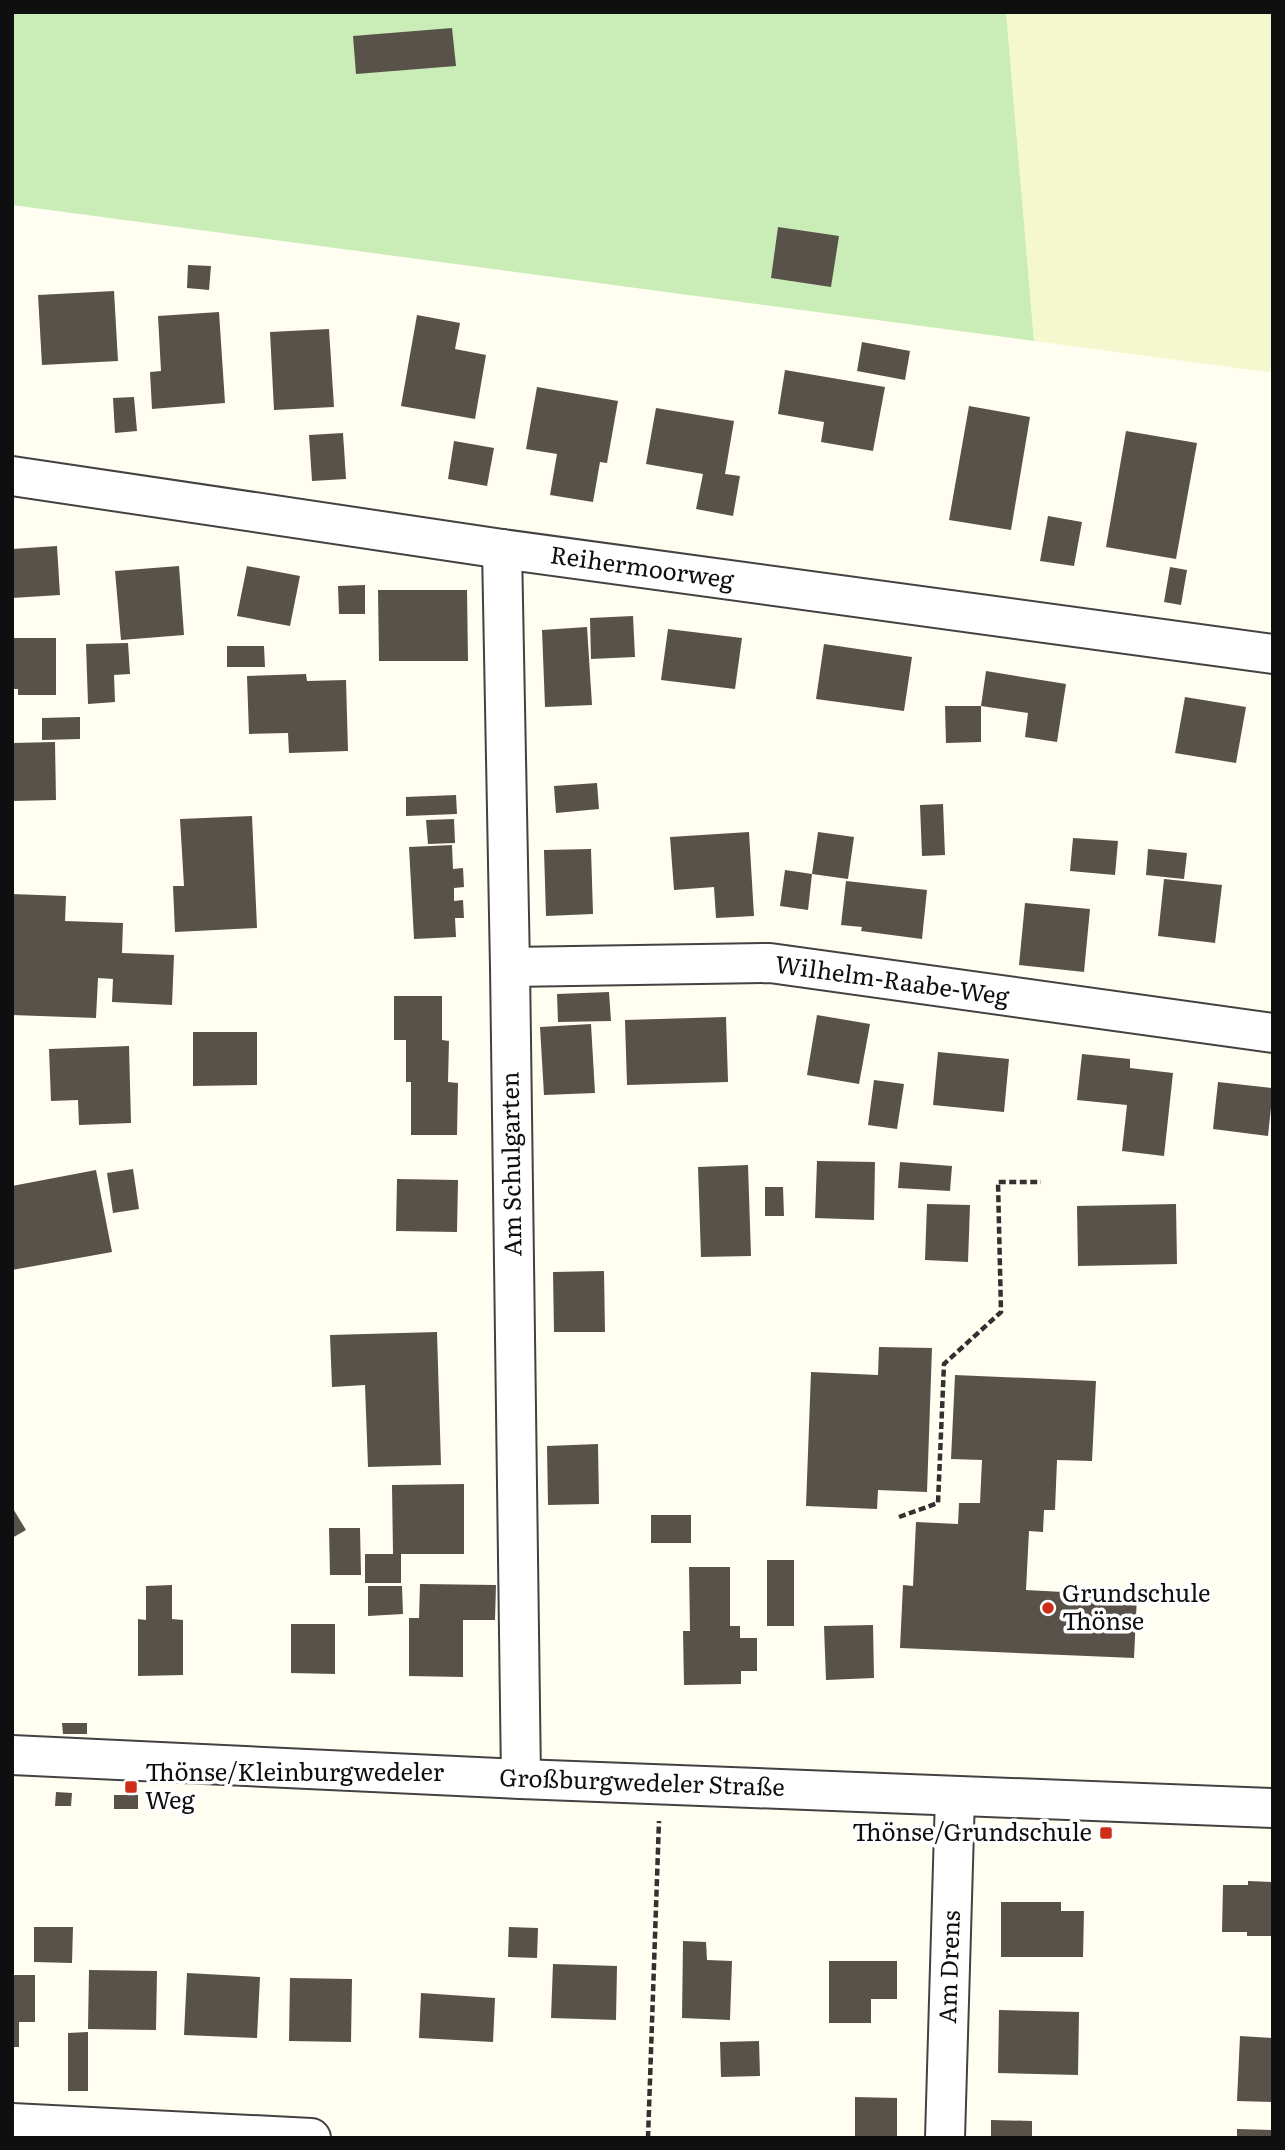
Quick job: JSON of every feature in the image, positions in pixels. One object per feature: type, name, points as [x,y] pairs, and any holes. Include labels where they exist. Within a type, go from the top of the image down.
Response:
[{"type":"street","name":"Reihermoorweg","points":[[12,475],[502,549],[1273,654]]},
{"type":"street","name":"Am Schulgarten","points":[[502,549],[521,1779]]},
{"type":"street","name":"Wilhelm-Raabe-Weg","points":[[510,967],[770,963],[1273,1033]]},
{"type":"street","name":"Großburgwedeler Straße","points":[[12,1755],[521,1779],[1273,1808]]},
{"type":"street","name":"Am Drens","points":[[945,2138],[955,1796]]},
{"type":"street","points":[[12,2123],[311,2138]]},
{"type":"path","points":[[899,1517],[938,1503],[944,1364],[1001,1312],[999,1182],[1041,1182]]},
{"type":"path","points":[[648,2138],[659,1820]]},
{"type":"green space","points":[[12,12],[1006,12],[1034,341],[12,205]]},
{"type":"green space","points":[[1006,12],[1273,12],[1273,373],[1034,341]]},
{"type":"building","points":[[452,28],[456,66],[356,74],[353,36]]},
{"type":"building","points":[[778,227],[839,236],[831,287],[771,278]]},
{"type":"building","points":[[188,265],[211,266],[209,290],[187,288]]},
{"type":"building","points":[[114,291],[118,361],[42,365],[38,295]]},
{"type":"building","points":[[219,312],[225,403],[152,409],[150,372],[161,371],[158,316]]},
{"type":"building","points":[[417,315],[460,323],[455,349],[486,355],[475,419],[401,406]]},
{"type":"building","points":[[329,329],[334,407],[274,410],[270,332]]},
{"type":"building","points":[[862,342],[910,351],[905,380],[857,371]]},
{"type":"building","points":[[785,370],[885,387],[873,451],[821,442],[824,422],[778,414]]},
{"type":"building","points":[[537,387],[618,401],[607,463],[600,462],[593,502],[550,495],[557,454],[526,449]]},
{"type":"building","points":[[134,397],[137,431],[115,433],[113,398]]},
{"type":"building","points":[[969,406],[1030,417],[1011,530],[949,520]]},
{"type":"building","points":[[656,408],[734,421],[725,474],[740,476],[733,516],[696,509],[703,474],[646,464]]},
{"type":"building","points":[[1126,431],[1197,443],[1176,559],[1106,547]]},
{"type":"building","points":[[343,433],[346,479],[312,481],[309,435]]},
{"type":"building","points":[[454,441],[494,448],[487,486],[448,479]]},
{"type":"building","points":[[1048,516],[1082,522],[1074,566],[1040,561]]},
{"type":"building","points":[[57,546],[60,595],[12,598],[12,549]]},
{"type":"building","points":[[179,566],[184,635],[121,640],[115,571]]},
{"type":"building","points":[[247,566],[300,576],[290,626],[237,616]]},
{"type":"building","points":[[1170,567],[1187,570],[1181,605],[1164,602]]},
{"type":"building","points":[[365,585],[365,614],[339,614],[338,586]]},
{"type":"building","points":[[378,590],[467,590],[468,661],[379,661]]},
{"type":"building","points":[[633,616],[635,657],[591,659],[590,618]]},
{"type":"building","points":[[587,627],[592,705],[545,707],[542,630]]},
{"type":"building","points":[[668,629],[742,638],[735,689],[661,680]]},
{"type":"building","points":[[12,638],[56,638],[56,695],[18,695],[18,689],[12,689]]},
{"type":"building","points":[[128,643],[130,674],[114,675],[115,702],[88,704],[86,644]]},
{"type":"building","points":[[824,644],[912,657],[904,711],[816,699]]},
{"type":"building","points":[[227,646],[264,646],[265,667],[227,667]]},
{"type":"building","points":[[986,671],[1066,684],[1057,742],[1025,737],[1028,713],[981,706]]},
{"type":"building","points":[[306,674],[307,681],[346,680],[348,751],[289,753],[288,733],[249,734],[247,676]]},
{"type":"building","points":[[1185,697],[1246,707],[1236,763],[1175,753]]},
{"type":"building","points":[[945,706],[981,706],[981,742],[946,743]]},
{"type":"building","points":[[80,717],[80,739],[42,740],[42,718]]},
{"type":"building","points":[[55,742],[56,800],[12,801],[12,743]]},
{"type":"building","points":[[597,783],[599,809],[556,813],[554,786]]},
{"type":"building","points":[[456,795],[457,814],[406,816],[406,797]]},
{"type":"building","points":[[943,804],[945,855],[922,856],[920,805]]},
{"type":"building","points":[[252,816],[257,928],[175,932],[173,886],[184,886],[180,819]]},
{"type":"building","points":[[454,819],[455,843],[428,844],[426,820]]},
{"type":"building","points":[[749,832],[754,916],[716,918],[714,887],[674,890],[670,837]]},
{"type":"building","points":[[818,832],[854,837],[848,879],[812,874]]},
{"type":"building","points":[[1073,838],[1118,841],[1115,875],[1070,871]]},
{"type":"building","points":[[452,845],[453,869],[463,868],[464,887],[454,888],[454,901],[463,900],[464,918],[455,918],[456,937],[414,939],[409,847]]},
{"type":"building","points":[[591,849],[593,914],[546,916],[544,850]]},
{"type":"building","points":[[1148,849],[1187,853],[1184,879],[1146,875]]},
{"type":"building","points":[[785,870],[812,874],[808,910],[780,906]]},
{"type":"building","points":[[1164,879],[1222,885],[1215,943],[1158,936]]},
{"type":"building","points":[[846,881],[927,890],[922,939],[861,931],[862,927],[841,925]]},
{"type":"building","points":[[12,894],[66,896],[65,921],[123,923],[122,953],[174,955],[172,1005],[112,1002],[113,979],[98,978],[96,1018],[12,1015]]},
{"type":"building","points":[[1025,903],[1090,909],[1084,972],[1019,965]]},
{"type":"building","points":[[609,992],[611,1021],[558,1022],[557,994]]},
{"type":"building","points":[[394,996],[442,996],[442,1040],[449,1041],[448,1082],[458,1083],[457,1135],[411,1135],[411,1082],[406,1082],[406,1040],[394,1040]]},
{"type":"building","points":[[817,1015],[870,1024],[859,1084],[807,1075]]},
{"type":"building","points":[[726,1017],[728,1082],[627,1085],[625,1020]]},
{"type":"building","points":[[591,1024],[595,1093],[544,1095],[540,1027]]},
{"type":"building","points":[[193,1032],[257,1032],[257,1085],[193,1086]]},
{"type":"building","points":[[129,1046],[131,1123],[79,1125],[78,1100],[51,1101],[49,1049]]},
{"type":"building","points":[[938,1052],[1009,1059],[1004,1112],[933,1105]]},
{"type":"building","points":[[1082,1054],[1130,1059],[1130,1068],[1173,1073],[1164,1156],[1122,1151],[1127,1105],[1077,1100]]},
{"type":"building","points":[[874,1080],[904,1084],[897,1129],[868,1125]]},
{"type":"building","points":[[1218,1082],[1273,1088],[1268,1136],[1213,1129]]},
{"type":"building","points":[[817,1161],[875,1162],[874,1220],[815,1218]]},
{"type":"building","points":[[900,1162],[952,1166],[950,1191],[898,1188]]},
{"type":"building","points":[[748,1165],[751,1256],[701,1257],[698,1167]]},
{"type":"building","points":[[133,1169],[139,1209],[113,1213],[107,1173]]},
{"type":"building","points":[[96,1170],[112,1252],[12,1270],[12,1186]]},
{"type":"building","points":[[397,1179],[458,1180],[457,1232],[396,1231]]},
{"type":"building","points":[[765,1187],[783,1187],[784,1216],[765,1216]]},
{"type":"building","points":[[927,1204],[970,1205],[968,1262],[925,1260]]},
{"type":"building","points":[[1176,1204],[1177,1264],[1078,1266],[1077,1206]]},
{"type":"building","points":[[604,1271],[605,1332],[554,1332],[553,1272]]},
{"type":"building","points":[[437,1332],[441,1465],[368,1467],[365,1385],[332,1387],[330,1335]]},
{"type":"building","points":[[879,1347],[932,1348],[927,1492],[878,1490],[877,1509],[806,1506],[811,1372],[878,1375]]},
{"type":"building","points":[[955,1375],[1096,1381],[1092,1461],[1057,1460],[1055,1510],[1044,1510],[1043,1532],[1029,1531],[1026,1590],[1137,1596],[1134,1658],[900,1648],[903,1585],[913,1586],[916,1522],[958,1524],[959,1503],[980,1503],[982,1460],[951,1459]]},
{"type":"building","points":[[598,1444],[599,1504],[548,1505],[547,1446]]},
{"type":"building","points":[[464,1484],[464,1554],[401,1554],[401,1583],[365,1583],[365,1554],[393,1554],[392,1485]]},
{"type":"building","points":[[12,1507],[26,1530],[12,1538]]},
{"type":"building","points":[[651,1515],[691,1515],[691,1543],[651,1543]]},
{"type":"building","points":[[329,1528],[360,1528],[361,1575],[330,1575]]},
{"type":"building","points":[[767,1560],[794,1560],[794,1626],[767,1626]]},
{"type":"building","points":[[689,1567],[730,1567],[730,1626],[740,1626],[740,1638],[757,1638],[757,1671],[741,1671],[741,1684],[684,1685],[683,1631],[690,1631]]},
{"type":"building","points":[[420,1584],[496,1585],[495,1620],[463,1620],[463,1677],[409,1676],[409,1618],[419,1618]]},
{"type":"building","points":[[172,1585],[172,1619],[183,1620],[183,1675],[138,1676],[138,1619],[146,1620],[146,1586]]},
{"type":"building","points":[[368,1586],[402,1586],[403,1614],[368,1616]]},
{"type":"building","points":[[291,1624],[335,1624],[335,1674],[291,1673]]},
{"type":"building","points":[[873,1625],[874,1678],[826,1680],[824,1626]]},
{"type":"building","points":[[62,1723],[87,1723],[87,1734],[63,1734]]},
{"type":"building","points":[[56,1792],[72,1793],[71,1806],[55,1806]]},
{"type":"building","points":[[114,1795],[138,1795],[138,1809],[114,1809]]},
{"type":"building","points":[[1248,1881],[1273,1882],[1273,1936],[1222,1932],[1223,1885],[1248,1885]]},
{"type":"building","points":[[1001,1902],[1061,1902],[1061,1911],[1084,1911],[1083,1957],[1001,1957]]},
{"type":"building","points":[[34,1927],[73,1927],[72,1963],[34,1962]]},
{"type":"building","points":[[509,1927],[538,1928],[537,1958],[508,1957]]},
{"type":"building","points":[[683,1941],[706,1942],[707,1960],[732,1961],[730,2020],[682,2018]]},
{"type":"building","points":[[829,1961],[897,1961],[897,1999],[871,1999],[871,2023],[829,2023]]},
{"type":"building","points":[[553,1964],[617,1966],[616,2020],[551,2018]]},
{"type":"building","points":[[89,1970],[157,1971],[156,2030],[88,2029]]},
{"type":"building","points":[[187,1973],[260,1977],[257,2038],[184,2035]]},
{"type":"building","points":[[12,1975],[35,1975],[35,2022],[19,2022],[19,2047],[12,2047]]},
{"type":"building","points":[[290,1978],[352,1979],[351,2042],[289,2041]]},
{"type":"building","points":[[421,1993],[495,1998],[493,2042],[419,2038]]},
{"type":"building","points":[[999,2010],[1079,2012],[1078,2075],[998,2073]]},
{"type":"building","points":[[88,2032],[88,2091],[68,2091],[68,2033]]},
{"type":"building","points":[[1240,2036],[1273,2038],[1273,2102],[1237,2101]]},
{"type":"building","points":[[759,2041],[760,2076],[721,2077],[720,2042]]},
{"type":"building","points":[[855,2097],[897,2098],[897,2138],[855,2138]]},
{"type":"building","points":[[991,2120],[1032,2121],[1032,2138],[991,2138]]},
{"type":"building","points":[[1237,2129],[1273,2130],[1273,2138],[1237,2138]]},
{"type":"place","name":"Grundschule Thönse","points":[[1048,1608]]},
{"type":"place","name":"Thönse/Kleinburgwedeler Weg","points":[[131,1787]]},
{"type":"place","name":"Thönse/Grundschule","points":[[1106,1833]]}]
